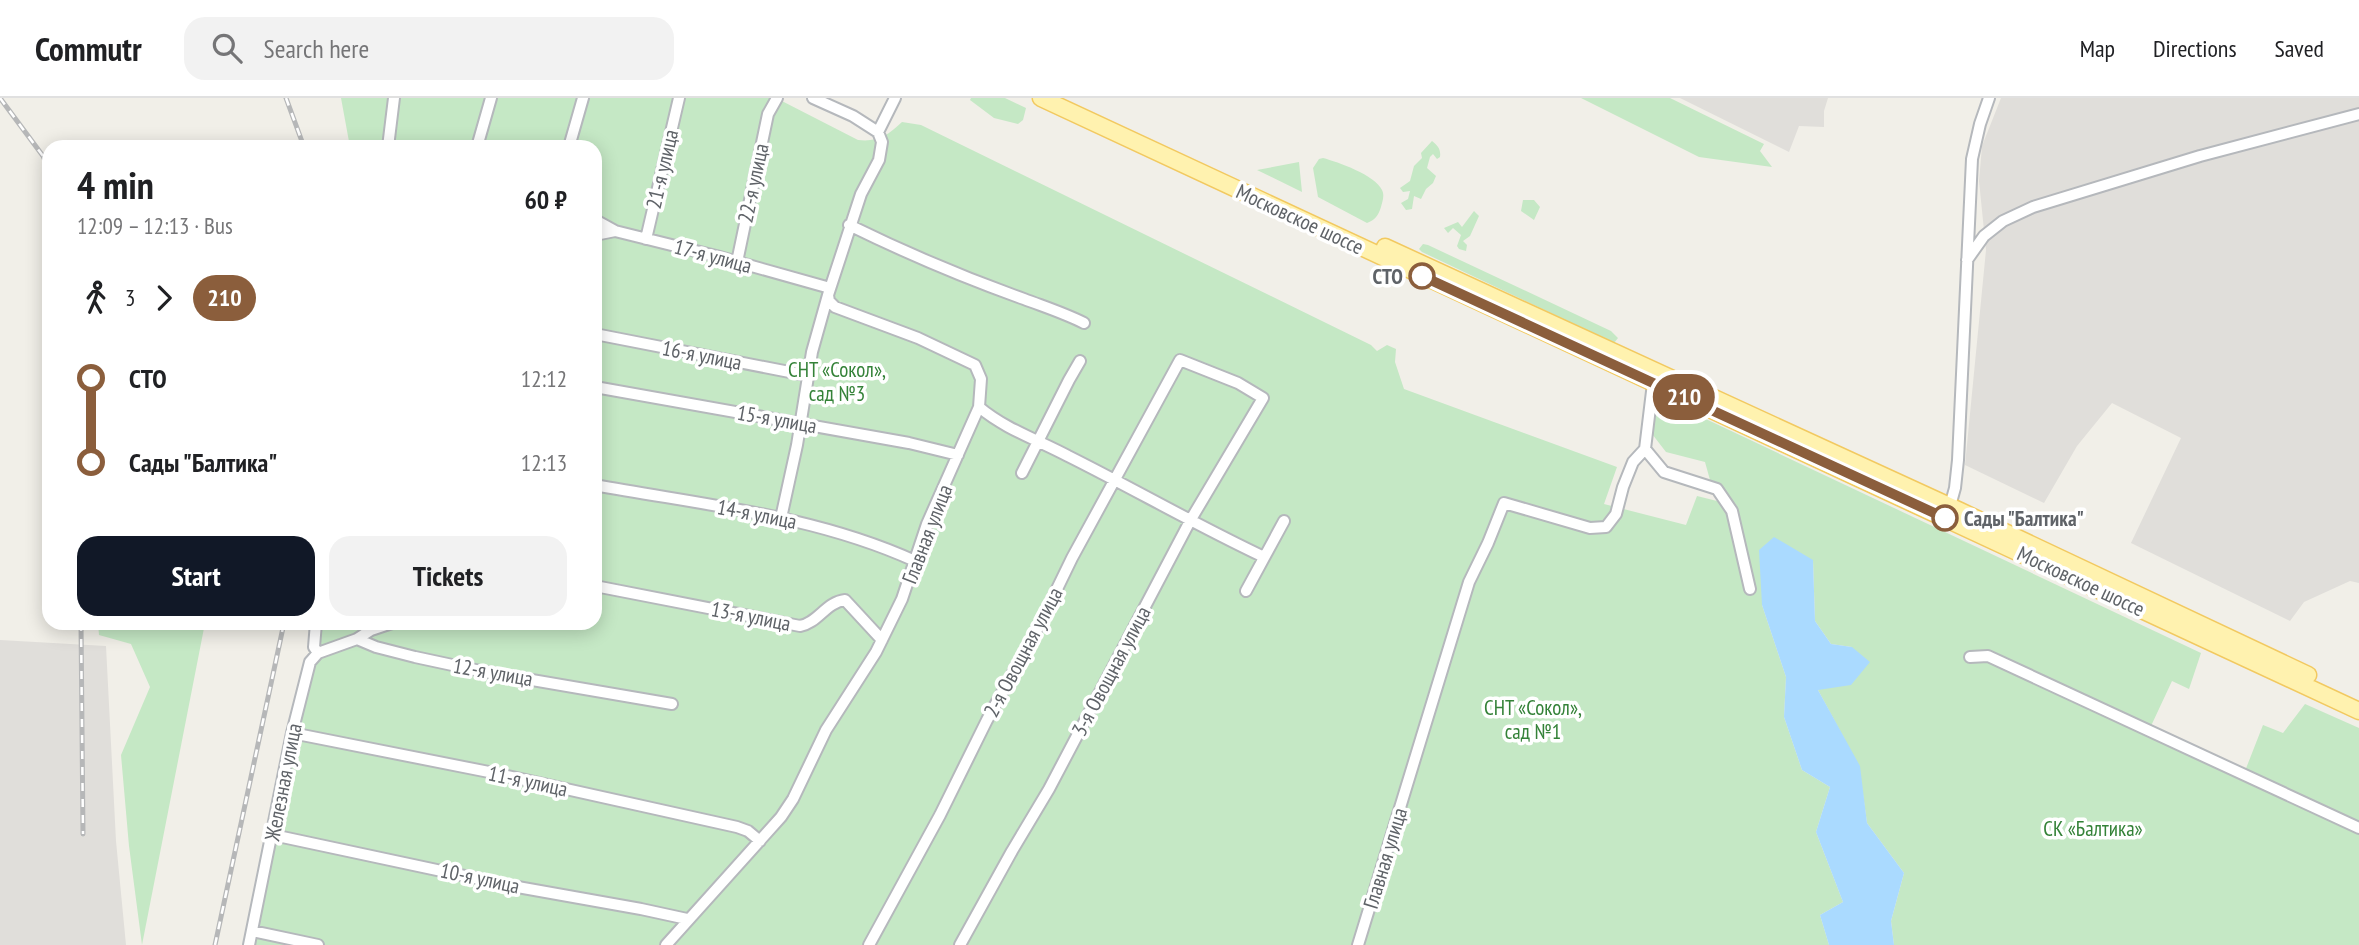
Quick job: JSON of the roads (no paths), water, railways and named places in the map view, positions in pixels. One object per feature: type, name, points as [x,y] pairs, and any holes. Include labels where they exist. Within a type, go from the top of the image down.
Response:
[{"type":"main road","name":"Московское шоссе","points":[[1066,98],[1947,512],[2359,711]]},
{"type":"main road","name":"Московское шоссе","points":[[1043,99],[1653,383],[1947,512],[2359,699]]},
{"type":"street","points":[[389,140],[394,98]]},
{"type":"street","points":[[479,140],[491,98]]},
{"type":"street","points":[[571,140],[583,98]]},
{"type":"street","name":"21-я улица","points":[[646,239],[679,98]]},
{"type":"street","points":[[781,517],[810,376],[812,352],[849,225],[879,160],[882,142],[878,132],[853,116],[813,98]]},
{"type":"street","points":[[878,132],[895,98]]},
{"type":"street","points":[[1947,512],[1955,488],[1958,460],[1972,159],[1989,98]]},
{"type":"street","name":"22-я улица","points":[[737,262],[768,114],[774,102]]},
{"type":"street","points":[[1967,260],[1984,236],[2003,221],[2033,207],[2200,156],[2359,114]]},
{"type":"street","points":[[602,224],[615,231]]},
{"type":"street","points":[[849,225],[890,246],[1056,309],[1084,323]]},
{"type":"street","name":"17-я улица","points":[[602,234],[615,231],[737,262],[829,292]]},
{"type":"street","name":"Главная улица","points":[[666,945],[781,817],[793,799],[826,730],[882,640],[902,599],[927,524],[979,408],[981,379],[975,365],[918,338],[835,307],[829,301],[829,292]]},
{"type":"street","name":"16-я улица","points":[[602,335],[810,376]]},
{"type":"street","name":"3-я Овощная улица","points":[[960,945],[1049,789],[1189,521],[1263,398],[1238,383],[1180,360]]},
{"type":"street","name":"2-я Овощная улица","points":[[869,945],[940,816],[986,720],[1040,624],[1072,558],[1180,360]]},
{"type":"street","points":[[1022,473],[1080,361]]},
{"type":"street","name":"Главная улица","points":[[1358,945],[1469,582],[1504,503],[1590,528],[1606,527],[1616,514],[1633,462],[1645,449],[1653,383]]},
{"type":"street","name":"15-я улица","points":[[602,388],[909,443],[958,455]]},
{"type":"street","points":[[979,408],[992,418],[1189,521],[1264,557]]},
{"type":"street","points":[[1645,449],[1664,472],[1717,489],[1732,511],[1749,589]]},
{"type":"street","name":"14-я улица","points":[[602,486],[781,517],[877,544],[915,561]]},
{"type":"street","points":[[1246,591],[1284,520]]},
{"type":"street","name":"13-я улица","points":[[602,587],[800,626],[809,624],[837,601],[845,600],[882,640]]},
{"type":"street","name":"Железная улица","points":[[249,945],[292,733],[310,662],[318,653],[314,647],[315,630]]},
{"type":"street","points":[[318,653],[357,639],[371,630]]},
{"type":"street","name":"12-я улица","points":[[357,639],[389,651],[462,667],[672,704]]},
{"type":"street","points":[[1969,657],[1988,656],[2359,828]]},
{"type":"street","name":"11-я улица","points":[[292,733],[665,810],[748,831],[760,841]]},
{"type":"street","name":"10-я улица","points":[[273,835],[512,886],[687,919]]},
{"type":"street","points":[[252,931],[318,945]]},
{"type":"water","points":[[1774,537],[1813,560],[1815,621],[1831,644],[1852,647],[1870,662],[1851,685],[1818,690],[1860,766],[1867,823],[1904,873],[1891,921],[1894,945],[1829,945],[1820,915],[1843,902],[1816,832],[1830,787],[1802,770],[1784,717],[1786,677],[1762,605],[1759,550]]},
{"type":"railway","points":[[0,98],[42,155]]},
{"type":"railway","points":[[286,98],[301,140]]},
{"type":"railway","points":[[81,630],[83,834]]},
{"type":"railway","points":[[215,945],[282,630]]},
{"type":"place","name":"СТО","points":[[1422,276]]},
{"type":"place","name":"Сады \"Балтика\"","points":[[1945,518]]},
{"type":"park label","name":"СНТ «Сокол», сад №3","points":[[837,381]]},
{"type":"park label","name":"СНТ «Сокол», сад №1","points":[[1533,719]]},
{"type":"park label","name":"СК «Балтика»","points":[[2093,828]]}]
